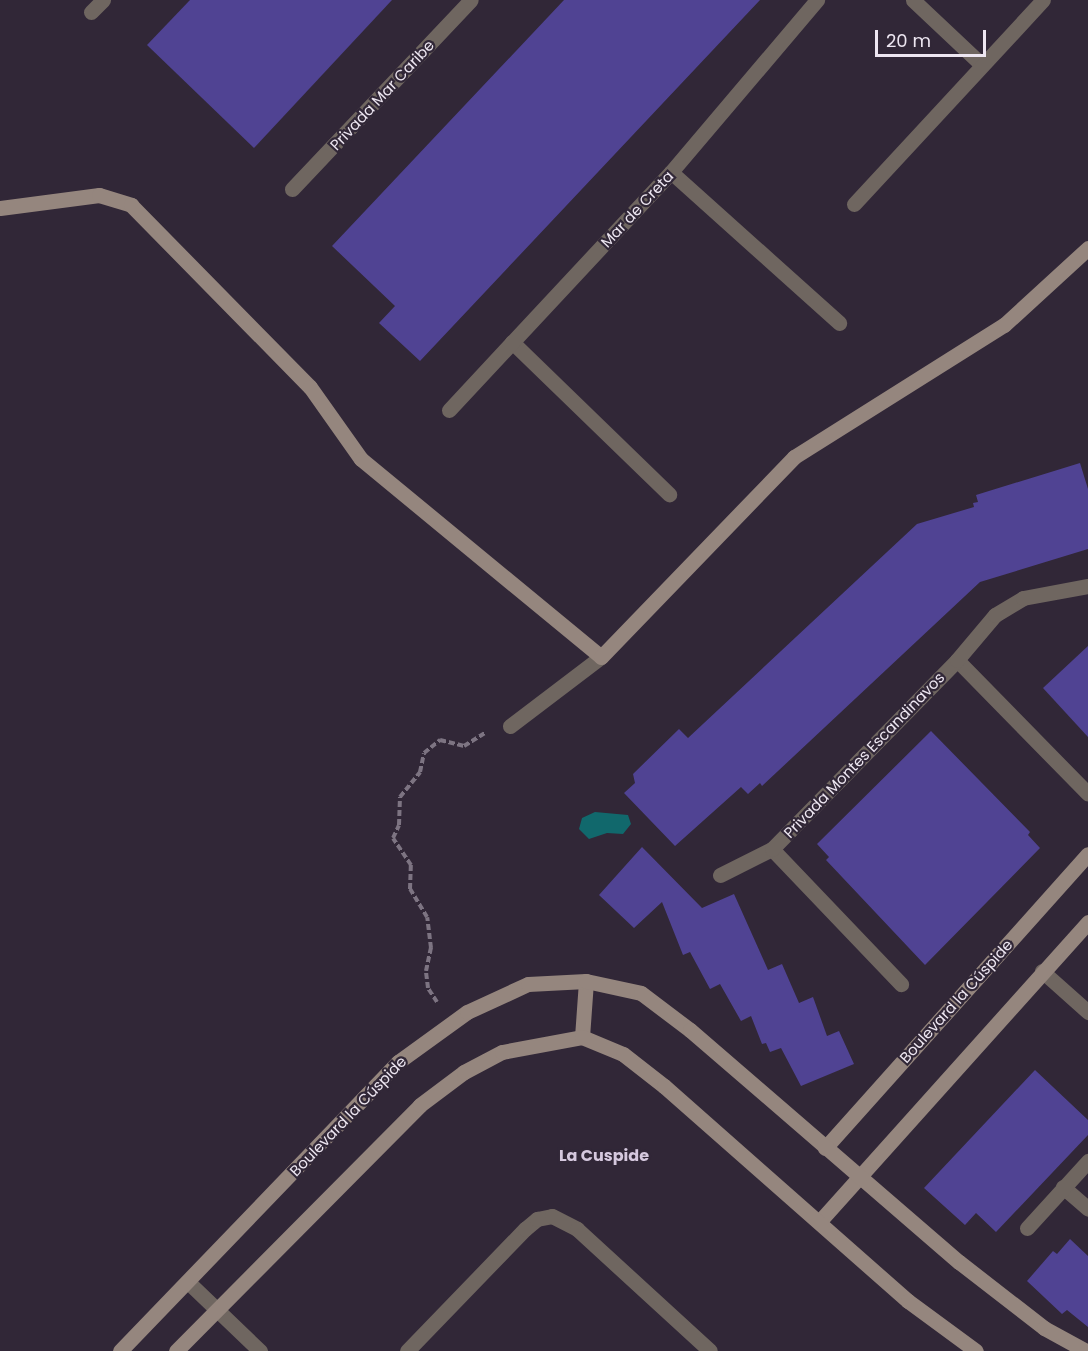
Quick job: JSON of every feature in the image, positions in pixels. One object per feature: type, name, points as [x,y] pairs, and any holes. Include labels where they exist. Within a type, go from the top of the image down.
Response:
[{"type":"street","points":[[91,12],[103,0]]},
{"type":"street","name":"Privada Mar Caribe","points":[[292,189],[471,0]]},
{"type":"street","name":"Mar de Creta","points":[[449,410],[671,172],[817,0]]},
{"type":"street","points":[[913,0],[981,64]]},
{"type":"street","points":[[854,204],[981,64],[1043,0]]},
{"type":"street","points":[[671,172],[839,323]]},
{"type":"street","points":[[0,208],[99,195],[131,205],[310,387],[361,459],[602,657]]},
{"type":"street","points":[[510,726],[602,657],[794,457],[1004,325],[1088,248]]},
{"type":"street","points":[[512,342],[669,494]]},
{"type":"street","name":"Privada Montes Escandinavos","points":[[720,875],[772,849],[957,660],[995,615],[1023,598],[1088,586]]},
{"type":"street","name":"Privada Montes Escandinavos","points":[[957,660],[1088,794]]},
{"type":"street","name":"Privada Montes Escandinavos","points":[[772,849],[901,984]]},
{"type":"street","name":"Boulevard la Cúspide","points":[[825,1148],[1088,854]]},
{"type":"street","points":[[819,1222],[1088,922]]},
{"type":"street","points":[[1042,971],[1088,1012]]},
{"type":"street","points":[[582,1037],[586,981]]},
{"type":"street","name":"Boulevard la Cúspide","points":[[120,1351],[398,1062],[467,1012],[528,984],[586,981],[641,993],[690,1030],[857,1177],[1044,1328],[1086,1351]]},
{"type":"street","points":[[176,1351],[214,1310],[420,1105],[464,1072],[502,1052],[582,1037],[622,1054],[656,1079],[908,1301],[976,1351]]},
{"type":"street","points":[[1027,1228],[1088,1161]]},
{"type":"street","points":[[1064,1186],[1088,1209]]},
{"type":"street","points":[[407,1351],[525,1229],[537,1219],[552,1216],[578,1229],[710,1351]]},
{"type":"street","points":[[188,1282],[214,1310],[260,1351]]},
{"type":"path","points":[[438,1003],[428,988],[426,971],[431,948],[427,917],[410,888],[411,865],[393,838],[399,825],[400,797],[420,772],[424,753],[440,740],[464,746],[488,731],[510,726]]},
{"type":"shaded area","points":[[595,812],[628,815],[631,824],[623,834],[607,833],[589,839],[579,829],[582,818]]},
{"type":"building","points":[[190,0],[392,0],[254,148],[147,45]]},
{"type":"building","points":[[564,0],[760,0],[420,361],[379,323],[395,306],[332,246]]},
{"type":"building","points":[[1080,463],[1088,489],[1088,549],[980,582],[762,786],[760,783],[748,794],[741,787],[675,846],[624,793],[635,783],[633,774],[679,729],[688,738],[917,524],[974,507],[973,503],[978,502],[976,495]]},
{"type":"building","points":[[1088,646],[1088,737],[1043,688]]},
{"type":"building","points":[[931,731],[1030,832],[1028,835],[1040,848],[925,965],[826,860],[829,857],[817,844]]},
{"type":"building","points":[[642,847],[702,908],[734,894],[768,970],[782,964],[799,1003],[813,997],[827,1036],[839,1031],[854,1064],[801,1086],[781,1048],[770,1052],[766,1043],[762,1044],[751,1016],[741,1021],[720,984],[710,989],[690,952],[683,955],[662,902],[634,928],[599,895]]},
{"type":"building","points":[[1035,1070],[1088,1120],[1088,1135],[996,1232],[976,1213],[965,1225],[924,1188]]},
{"type":"building","points":[[1070,1239],[1088,1256],[1088,1327],[1067,1310],[1062,1314],[1027,1281],[1053,1251],[1057,1254]]},
{"type":"district","name":"La Cuspide","points":[[604,1156]]}]
